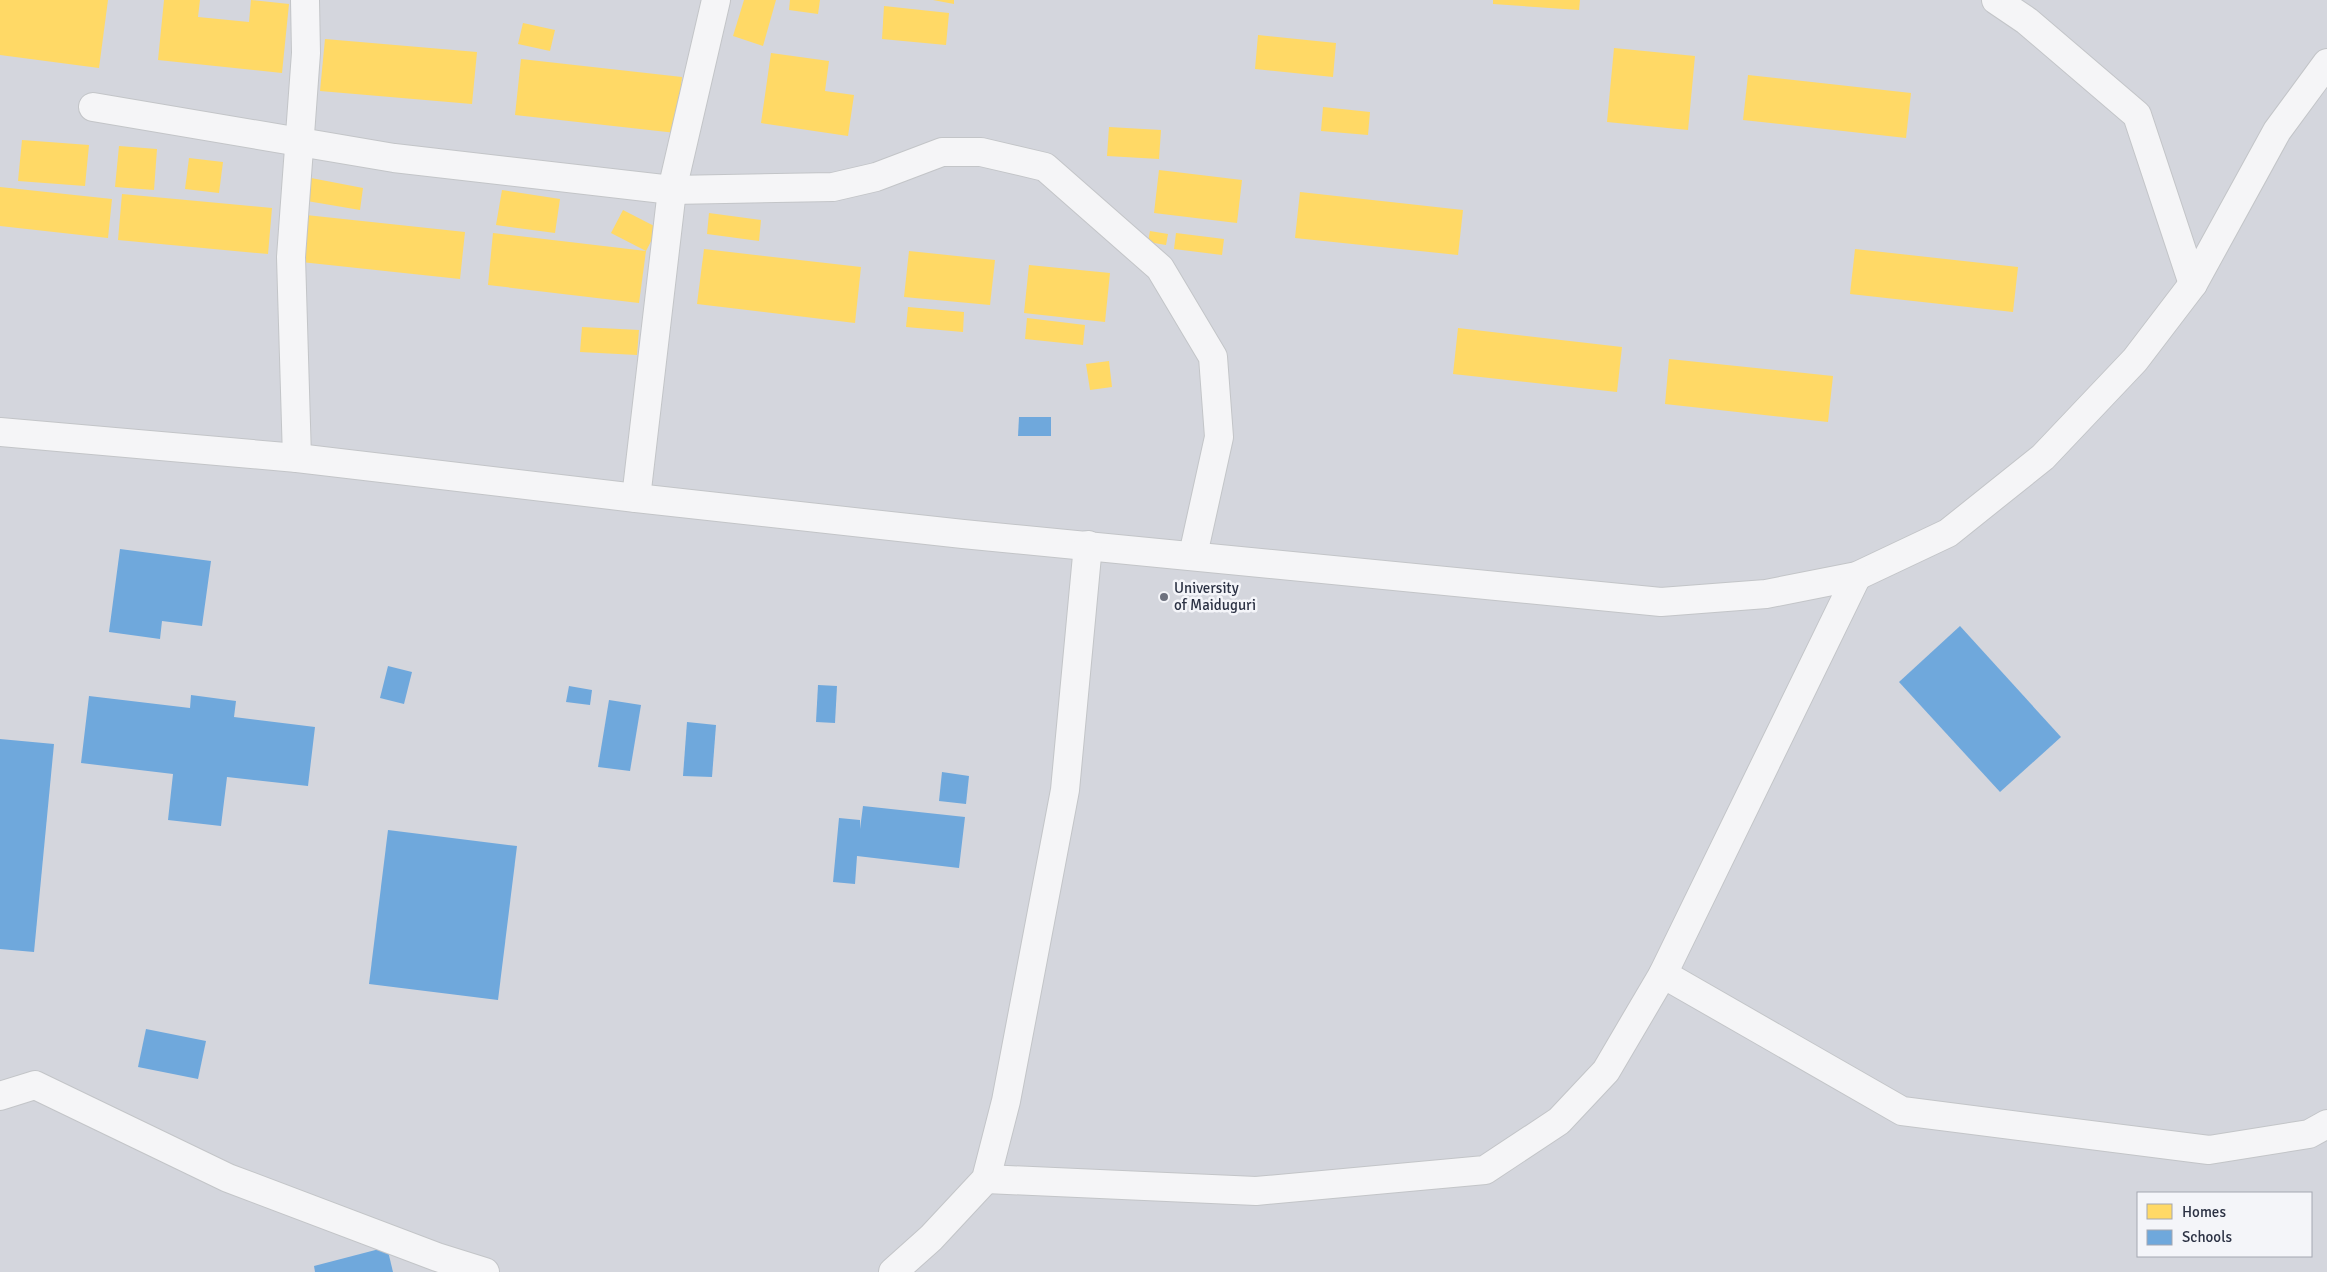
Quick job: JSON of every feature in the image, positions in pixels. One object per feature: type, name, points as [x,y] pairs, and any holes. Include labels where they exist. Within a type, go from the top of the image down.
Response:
[{"type":"street","points":[[297,458],[291,257],[306,53],[305,0]]},
{"type":"street","points":[[636,498],[672,190],[716,0]]},
{"type":"street","points":[[1996,0],[2027,21],[2137,115],[2192,284]]},
{"type":"street","points":[[0,432],[297,458],[636,498],[1661,602],[1766,594],[1857,576],[1948,533],[2043,457],[2134,360],[2192,284],[2277,131],[2327,63]]},
{"type":"street","points":[[93,107],[413,161],[672,190],[833,187],[876,176],[942,152],[981,152],[1045,167],[1160,268],[1213,357],[1219,437],[1193,555]]},
{"type":"street","points":[[893,1272],[931,1238],[986,1179],[1006,1102],[1065,790],[1088,545]]},
{"type":"street","points":[[986,1179],[1256,1191],[1485,1170],[1559,1121],[1606,1071],[1663,974],[1857,576]]},
{"type":"street","points":[[1663,974],[1902,1111],[2209,1150],[2309,1134],[2327,1124]]},
{"type":"street","points":[[0,1096],[35,1085],[228,1178],[437,1257],[485,1272]]},
{"type":"shaded area","name":"University of Maiduguri","points":[[0,0],[2327,0],[2327,1272],[0,1272]]},
{"type":"building: Homes","points":[[0,0],[108,0],[99,68],[0,55]]},
{"type":"building: Homes","points":[[164,0],[200,0],[198,17],[249,22],[251,0],[289,4],[282,73],[158,60]]},
{"type":"building: Homes","points":[[744,0],[776,0],[763,46],[733,36]]},
{"type":"building: Homes","points":[[790,0],[820,0],[818,14],[789,10]]},
{"type":"building: Homes","points":[[933,0],[954,0],[954,4]]},
{"type":"building: Homes","points":[[1493,0],[1580,0],[1579,10],[1493,4]]},
{"type":"building: Homes","points":[[884,6],[949,13],[946,45],[882,39]]},
{"type":"building: Homes","points":[[523,23],[555,30],[550,51],[518,44]]},
{"type":"building: Homes","points":[[1258,35],[1336,43],[1333,77],[1255,69]]},
{"type":"building: Homes","points":[[325,39],[477,52],[472,104],[320,91]]},
{"type":"building: Homes","points":[[1614,48],[1695,56],[1688,130],[1607,122]]},
{"type":"building: Homes","points":[[771,53],[829,61],[825,91],[854,95],[848,136],[761,123]]},
{"type":"building: Homes","points":[[521,59],[682,77],[676,133],[515,115]]},
{"type":"building: Homes","points":[[1748,75],[1911,93],[1906,138],[1743,120]]},
{"type":"building: Homes","points":[[1323,107],[1370,112],[1368,135],[1321,131]]},
{"type":"building: Homes","points":[[1109,127],[1161,130],[1159,159],[1107,156]]},
{"type":"building: Homes","points":[[22,140],[89,145],[85,186],[18,181]]},
{"type":"building: Homes","points":[[119,146],[157,149],[154,190],[115,187]]},
{"type":"building: Homes","points":[[189,158],[223,162],[219,193],[185,189]]},
{"type":"building: Homes","points":[[1159,170],[1242,180],[1237,223],[1154,213]]},
{"type":"building: Homes","points":[[311,178],[363,188],[360,210],[307,201]]},
{"type":"building: Homes","points":[[0,187],[112,199],[108,238],[0,226]]},
{"type":"building: Homes","points":[[502,190],[560,199],[555,233],[496,225]]},
{"type":"building: Homes","points":[[1300,192],[1463,210],[1458,255],[1295,238]]},
{"type":"building: Homes","points":[[122,194],[272,208],[268,254],[118,240]]},
{"type":"building: Homes","points":[[623,210],[658,228],[646,251],[611,233]]},
{"type":"building: Homes","points":[[709,213],[761,220],[759,241],[707,234]]},
{"type":"building: Homes","points":[[306,215],[465,232],[460,279],[301,262]]},
{"type":"building: Homes","points":[[1150,231],[1168,234],[1166,245],[1148,242]]},
{"type":"building: Homes","points":[[493,233],[646,251],[639,303],[488,285]]},
{"type":"building: Homes","points":[[1176,233],[1224,239],[1222,255],[1174,249]]},
{"type":"building: Homes","points":[[704,249],[861,267],[855,323],[697,304]]},
{"type":"building: Homes","points":[[1855,249],[2018,267],[2013,312],[1850,294]]},
{"type":"building: Homes","points":[[909,251],[995,260],[990,305],[904,297]]},
{"type":"building: Homes","points":[[1029,265],[1110,273],[1105,322],[1024,313]]},
{"type":"building: Homes","points":[[908,307],[964,312],[963,332],[906,327]]},
{"type":"building: Homes","points":[[1027,318],[1085,325],[1083,345],[1025,339]]},
{"type":"building: Homes","points":[[582,327],[639,330],[637,355],[580,352]]},
{"type":"building: Homes","points":[[1458,328],[1622,347],[1617,392],[1453,374]]},
{"type":"building: Homes","points":[[1669,359],[1833,376],[1828,422],[1665,404]]},
{"type":"building: Homes","points":[[1109,361],[1112,387],[1090,390],[1086,364]]},
{"type":"building: Schools","points":[[1019,417],[1051,417],[1051,436],[1018,436]]},
{"type":"building: Schools","points":[[120,549],[211,561],[202,626],[162,621],[160,639],[109,632]]},
{"type":"building: Schools","points":[[1960,626],[2061,737],[2000,792],[1899,682]]},
{"type":"building: Schools","points":[[388,666],[412,672],[404,704],[380,698]]},
{"type":"building: Schools","points":[[818,685],[837,686],[835,723],[816,722]]},
{"type":"building: Schools","points":[[569,686],[592,690],[590,705],[566,702]]},
{"type":"building: Schools","points":[[191,695],[236,701],[234,717],[315,727],[308,786],[227,777],[221,826],[168,820],[173,774],[81,763],[89,696],[190,708]]},
{"type":"building: Schools","points":[[609,700],[641,705],[630,771],[598,767]]},
{"type":"building: Schools","points":[[687,722],[716,725],[712,777],[683,776]]},
{"type":"building: Schools","points":[[0,739],[54,744],[34,952],[0,949]]},
{"type":"building: Schools","points":[[942,772],[969,776],[966,804],[939,801]]},
{"type":"building: Schools","points":[[863,806],[965,817],[959,868],[857,856],[855,884],[833,882],[839,818],[860,820],[860,829]]},
{"type":"building: Schools","points":[[388,830],[517,846],[498,1000],[369,984]]},
{"type":"building: Schools","points":[[146,1029],[206,1041],[198,1079],[138,1067]]},
{"type":"building: Schools","points":[[387,1247],[393,1272],[315,1272],[314,1266]]},
{"type":"place","name":"University of Maiduguri","points":[[1164,597]]}]
